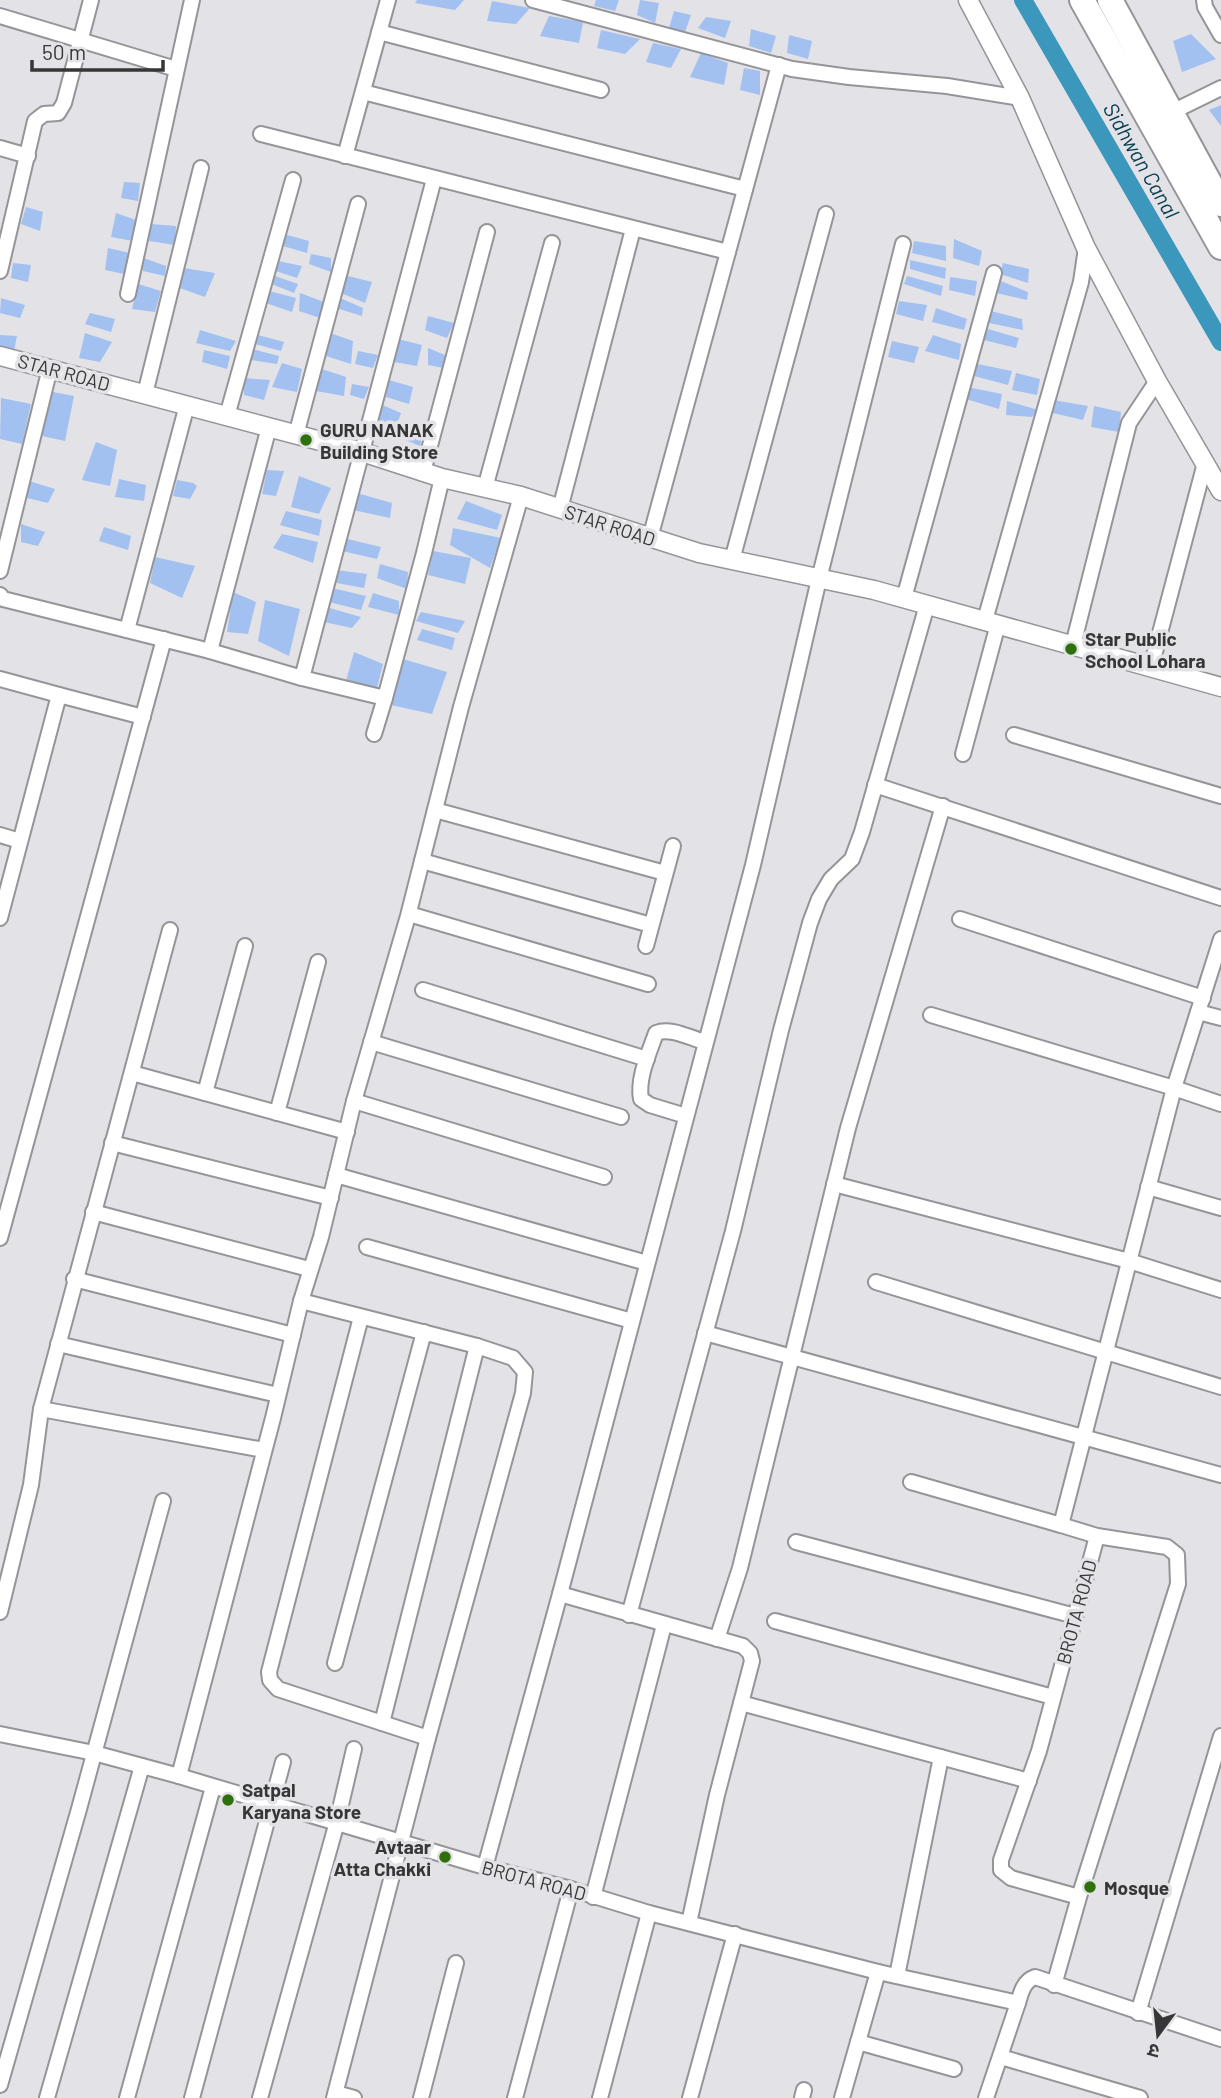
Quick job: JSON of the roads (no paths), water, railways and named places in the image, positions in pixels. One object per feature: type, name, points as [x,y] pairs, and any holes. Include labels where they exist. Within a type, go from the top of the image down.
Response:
[{"type":"highway","points":[[1082,0],[1221,247]]},
{"type":"highway","points":[[1110,0],[1221,204]]},
{"type":"street","points":[[0,271],[35,121],[44,114],[58,113],[64,103],[91,0]]},
{"type":"street","points":[[128,294],[192,0]]},
{"type":"street","points":[[345,156],[388,0]]},
{"type":"street","points":[[533,0],[779,65],[849,77],[947,86],[1020,98]]},
{"type":"street","points":[[968,0],[1020,98],[1086,248],[1157,381],[1221,491]]},
{"type":"street","points":[[1204,0],[1205,7],[1221,35]]},
{"type":"street","points":[[0,16],[176,69]]},
{"type":"street","points":[[379,32],[601,90]]},
{"type":"street","points":[[650,538],[779,65]]},
{"type":"street","points":[[1170,113],[1221,88]]},
{"type":"street","points":[[363,92],[745,190]]},
{"type":"street","points":[[261,134],[728,252]]},
{"type":"street","points":[[0,148],[28,156]]},
{"type":"street","points":[[145,394],[201,168]]},
{"type":"street","points":[[302,678],[433,179]]},
{"type":"street","points":[[227,416],[293,180]]},
{"type":"street","points":[[296,435],[358,204]]},
{"type":"street","points":[[732,560],[826,214]]},
{"type":"street","points":[[560,509],[633,229]]},
{"type":"street","points":[[423,472],[487,232]]},
{"type":"street","points":[[485,488],[552,243]]},
{"type":"street","points":[[485,1867],[753,864],[819,579],[903,244]]},
{"type":"street","points":[[963,754],[992,622],[1082,282],[1086,248]]},
{"type":"street","points":[[904,598],[993,273]]},
{"type":"street","name":"STAR ROAD","points":[[0,356],[362,452],[442,478],[520,496],[699,554],[874,590],[1221,687]]},
{"type":"street","points":[[0,571],[50,368]]},
{"type":"street","points":[[1073,645],[1129,423],[1157,381]]},
{"type":"street","points":[[127,630],[187,405]]},
{"type":"street","points":[[210,651],[269,428]]},
{"type":"street","points":[[1151,667],[1205,463]]},
{"type":"street","points":[[374,734],[442,478]]},
{"type":"street","points":[[179,1776],[309,1269],[321,1237],[354,1101],[408,914],[461,707],[520,496]]},
{"type":"street","points":[[0,595],[3,599],[385,698]]},
{"type":"street","points":[[629,1615],[736,1217],[810,923],[819,899],[831,879],[852,859],[862,832],[926,605]]},
{"type":"street","points":[[0,1238],[163,639]]},
{"type":"street","points":[[0,679],[143,717]]},
{"type":"street","points":[[0,914],[59,695]]},
{"type":"street","points":[[1014,735],[1221,796]]},
{"type":"street","points":[[875,785],[1221,898]]},
{"type":"street","points":[[717,1639],[740,1568],[848,1128],[943,806]]},
{"type":"street","points":[[435,810],[665,873]]},
{"type":"street","points":[[0,835],[20,841]]},
{"type":"street","points":[[646,946],[673,846]]},
{"type":"street","points":[[422,861],[651,925]]},
{"type":"street","points":[[408,914],[648,984]]},
{"type":"street","points":[[960,919],[1201,1005],[1221,1018]]},
{"type":"street","points":[[0,1612],[31,1485],[41,1409],[170,929]]},
{"type":"street","points":[[1061,1525],[1174,1088],[1221,939]]},
{"type":"street","points":[[205,1093],[245,946]]},
{"type":"street","points":[[277,1113],[318,962]]},
{"type":"street","points":[[423,990],[647,1059]]},
{"type":"street","points":[[931,1015],[1221,1104]]},
{"type":"street","points":[[686,1116],[650,1105],[641,1099],[639,1090],[656,1033],[670,1031],[705,1042]]},
{"type":"street","points":[[371,1042],[621,1117]]},
{"type":"street","points":[[132,1073],[347,1132]]},
{"type":"street","points":[[354,1101],[604,1177]]},
{"type":"street","points":[[112,1143],[331,1198]]},
{"type":"street","points":[[336,1175],[647,1263]]},
{"type":"street","points":[[834,1184],[1129,1261],[1221,1290]]},
{"type":"street","points":[[1148,1187],[1221,1208]]},
{"type":"street","points":[[93,1212],[309,1269]]},
{"type":"street","points":[[367,1247],[632,1321]]},
{"type":"street","points":[[74,1279],[293,1335]]},
{"type":"street","points":[[876,1282],[1221,1387]]},
{"type":"street","points":[[301,1301],[477,1346],[513,1358],[525,1372],[523,1394],[428,1738],[335,2095],[354,2098]]},
{"type":"street","points":[[361,1317],[269,1672],[270,1680],[278,1689],[428,1738]]},
{"type":"street","points":[[335,1663],[424,1332]]},
{"type":"street","points":[[705,1333],[1221,1475]]},
{"type":"street","points":[[58,1344],[278,1395]]},
{"type":"street","points":[[382,1723],[477,1346]]},
{"type":"street","points":[[41,1409],[264,1450]]},
{"type":"street","points":[[911,1482],[1097,1535]]},
{"type":"street","points":[[0,2085],[163,1501]]},
{"type":"street","name":"BROTA ROAD","points":[[1055,1984],[1079,1897],[1178,1584],[1177,1555],[1167,1547],[1097,1535],[1029,1781],[1004,1847],[1002,1870],[1011,1878],[1079,1897]]},
{"type":"street","points":[[796,1542],[1075,1616]]},
{"type":"street","points":[[560,1594],[743,1646],[750,1653],[752,1661],[717,1795],[689,1923]]},
{"type":"street","points":[[775,1621],[1053,1697]]},
{"type":"street","points":[[593,1897],[664,1625]]},
{"type":"street","points":[[741,1703],[1029,1781]]},
{"type":"street","name":"BROTA ROAD","points":[[0,1734],[94,1753],[179,1776],[649,1913],[877,1972],[1018,2003]]},
{"type":"street","points":[[1138,2013],[1221,1736]]},
{"type":"street","points":[[260,2098],[337,1822],[354,1749]]},
{"type":"street","points":[[897,1976],[941,1757]]},
{"type":"street","points":[[192,2098],[283,1762]]},
{"type":"street","points":[[47,2098],[142,1766]]},
{"type":"street","points":[[127,2098],[214,1787]]},
{"type":"street","points":[[515,2098],[571,1889]]},
{"type":"street","points":[[600,2098],[649,1913]]},
{"type":"street","points":[[690,2098],[735,1934]]},
{"type":"street","points":[[421,2098],[456,1963]]},
{"type":"street","points":[[842,2098],[877,1972]]},
{"type":"street","points":[[986,2098],[1021,1990],[1029,1979],[1035,1977],[1138,2013],[1221,2038]]},
{"type":"street","points":[[858,2042],[954,2069]]},
{"type":"street","points":[[1001,2057],[1140,2098]]},
{"type":"street","points":[[1081,2098],[1086,2082]]},
{"type":"waterway","name":"Sidhwan Canal","points":[[1023,0],[1221,342]]},
{"type":"place","name":"GURU NANAK Building Store","points":[[306,440]]},
{"type":"place","name":"Star Public School Lohara","points":[[1071,649]]},
{"type":"place","name":"Satpal Karyana Store","points":[[228,1800]]},
{"type":"place","name":"Avtaar Atta Chakki","points":[[445,1857]]},
{"type":"place","name":"Mosque","points":[[1090,1887]]}]
